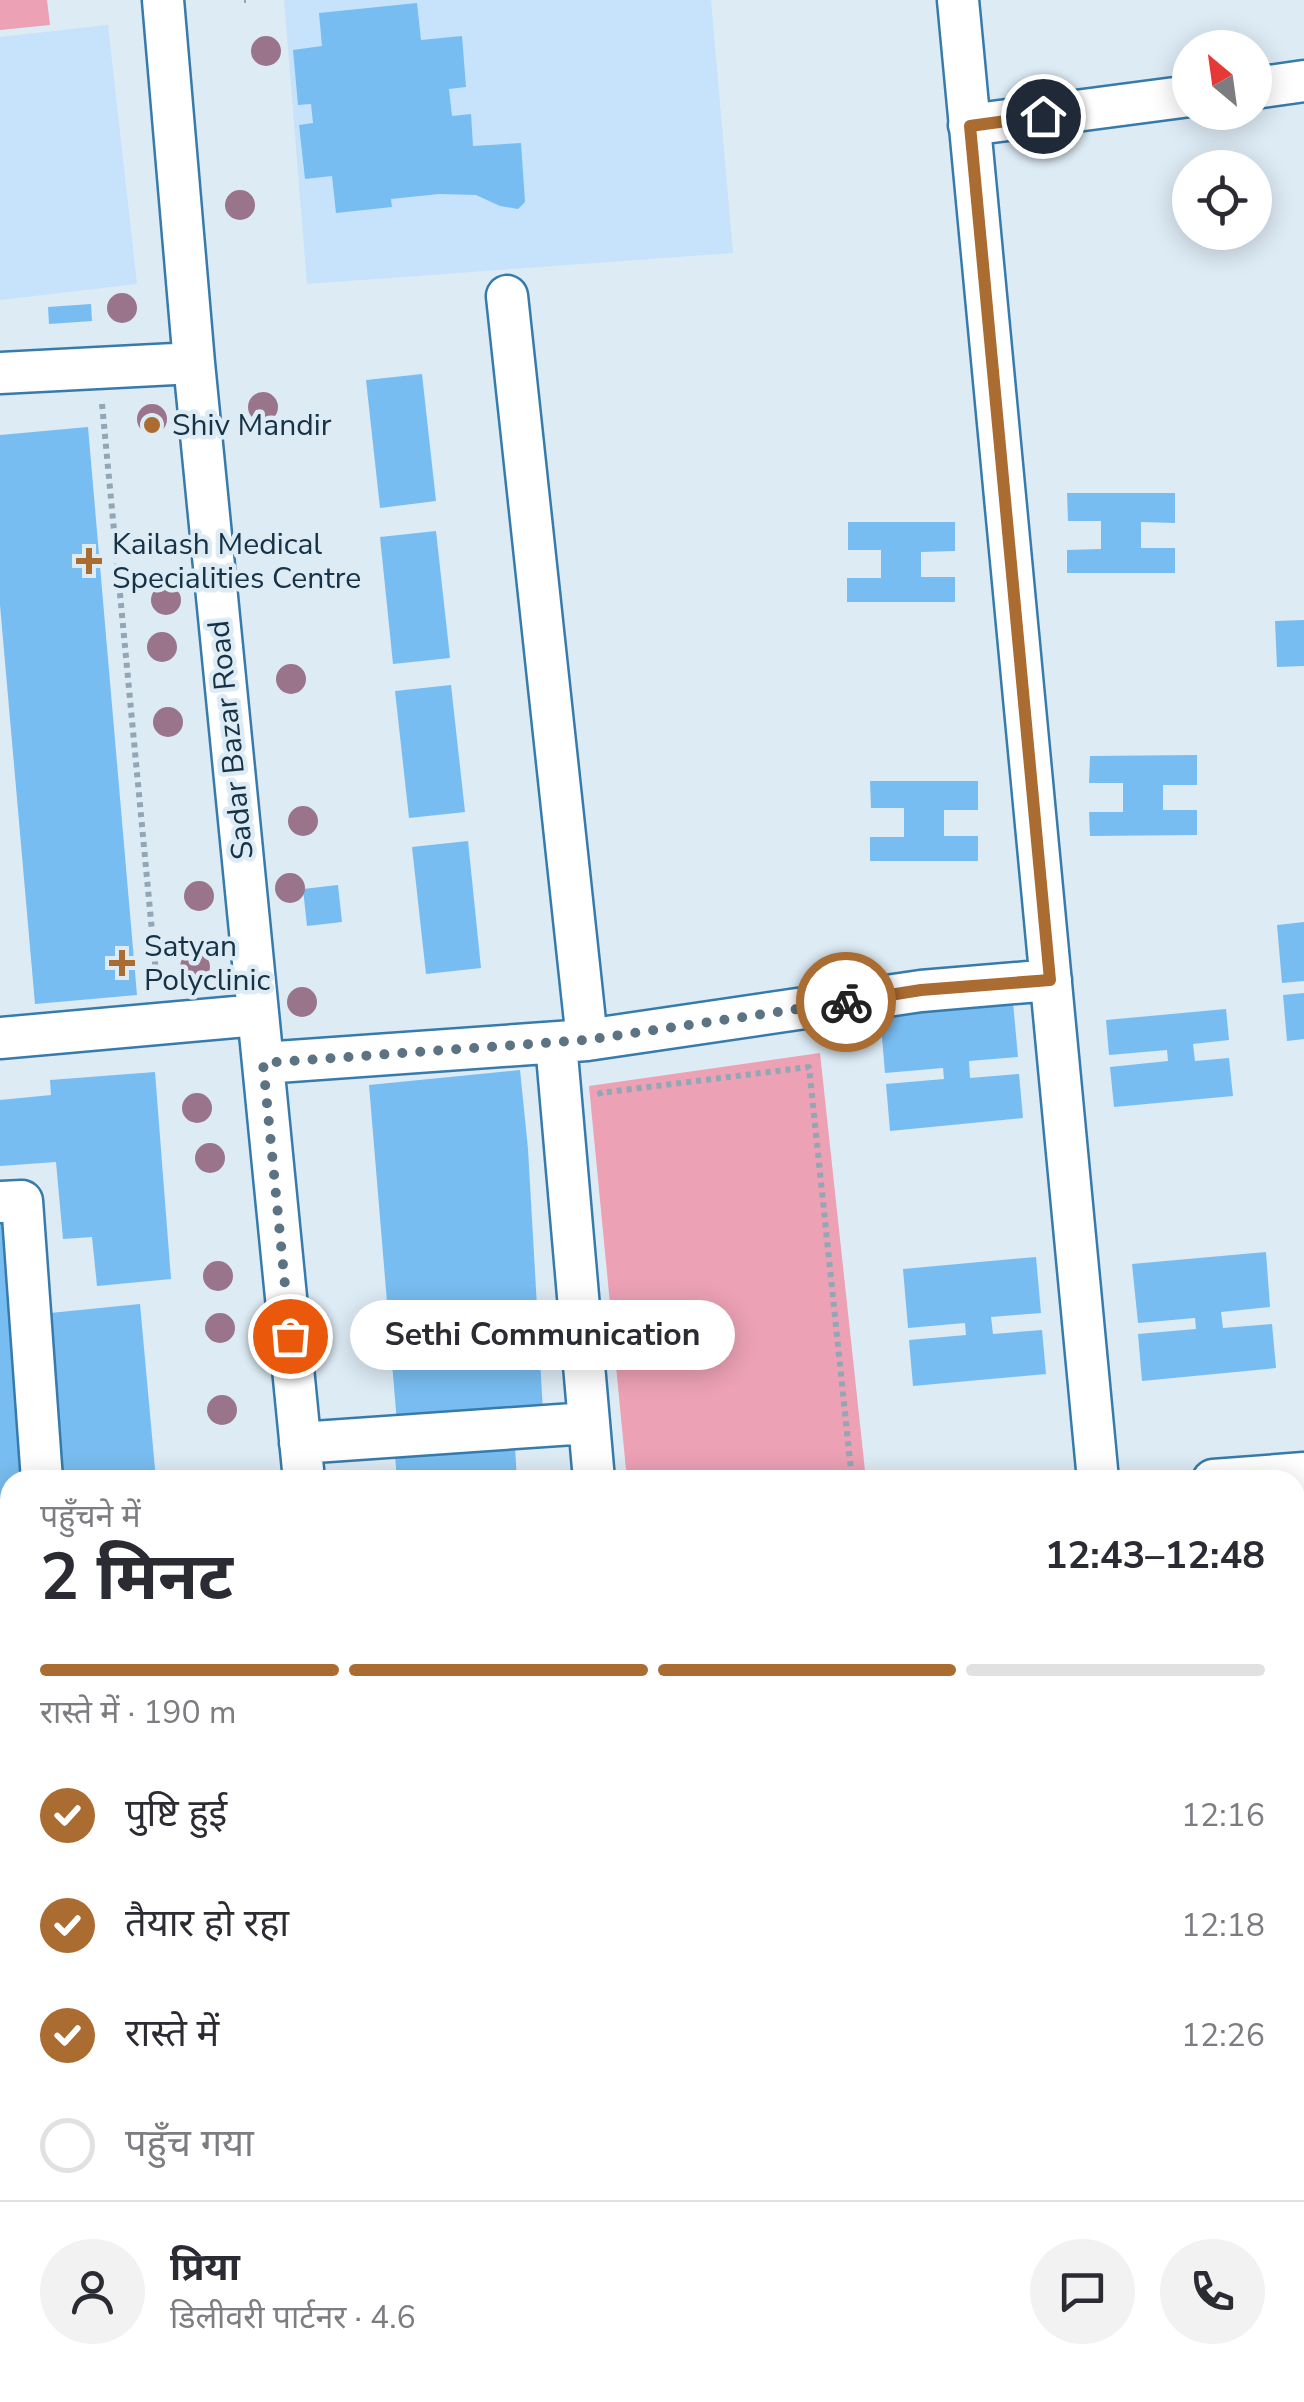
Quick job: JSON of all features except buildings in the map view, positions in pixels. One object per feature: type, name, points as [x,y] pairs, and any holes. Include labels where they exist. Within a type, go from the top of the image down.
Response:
[{"type":"street","name":"Sadar Bazar Road","points":[[162,0],[302,1461]]},
{"type":"street","points":[[958,0],[1097,1470]]},
{"type":"street","points":[[1272,86],[1304,81]]},
{"type":"street","points":[[970,126],[1172,98]]},
{"type":"street","points":[[507,296],[571,1041],[593,1470]]},
{"type":"street","points":[[0,373],[194,363]]},
{"type":"street","points":[[263,1063],[571,1041],[921,990],[1050,980]]},
{"type":"street","points":[[0,1036],[258,1015]]},
{"type":"street","points":[[0,1202],[22,1201],[41,1470]]},
{"type":"street","points":[[302,1461],[588,1423]]},
{"type":"path","points":[[98,368],[161,1024]]},
{"type":"path","points":[[602,1112],[600,1093],[809,1067],[851,1470]]},
{"type":"shaded area","points":[[0,0],[47,0],[50,25],[0,30]]},
{"type":"shaded area","points":[[284,0],[711,0],[733,253],[307,284]]},
{"type":"shaded area","points":[[108,25],[137,284],[0,300],[0,37]]},
{"type":"shaded area","points":[[820,1053],[865,1470],[626,1470],[589,1086]]},
{"type":"way so far","points":[[290,1336],[263,1063],[586,1040],[846,1002]]},
{"type":"place","name":"Shiv Mandir","points":[[152,425]]},
{"type":"place","name":"Kailash Medical Specialities Centre","points":[[89,561]]},
{"type":"place","name":"Satyan Polyclinic","points":[[122,963]]},
{"type":"place","name":"Sethi Communication","points":[[290,1336]]},
{"type":"route","points":[[846,1002],[921,990],[1050,980],[970,126],[1043,116]]}]
